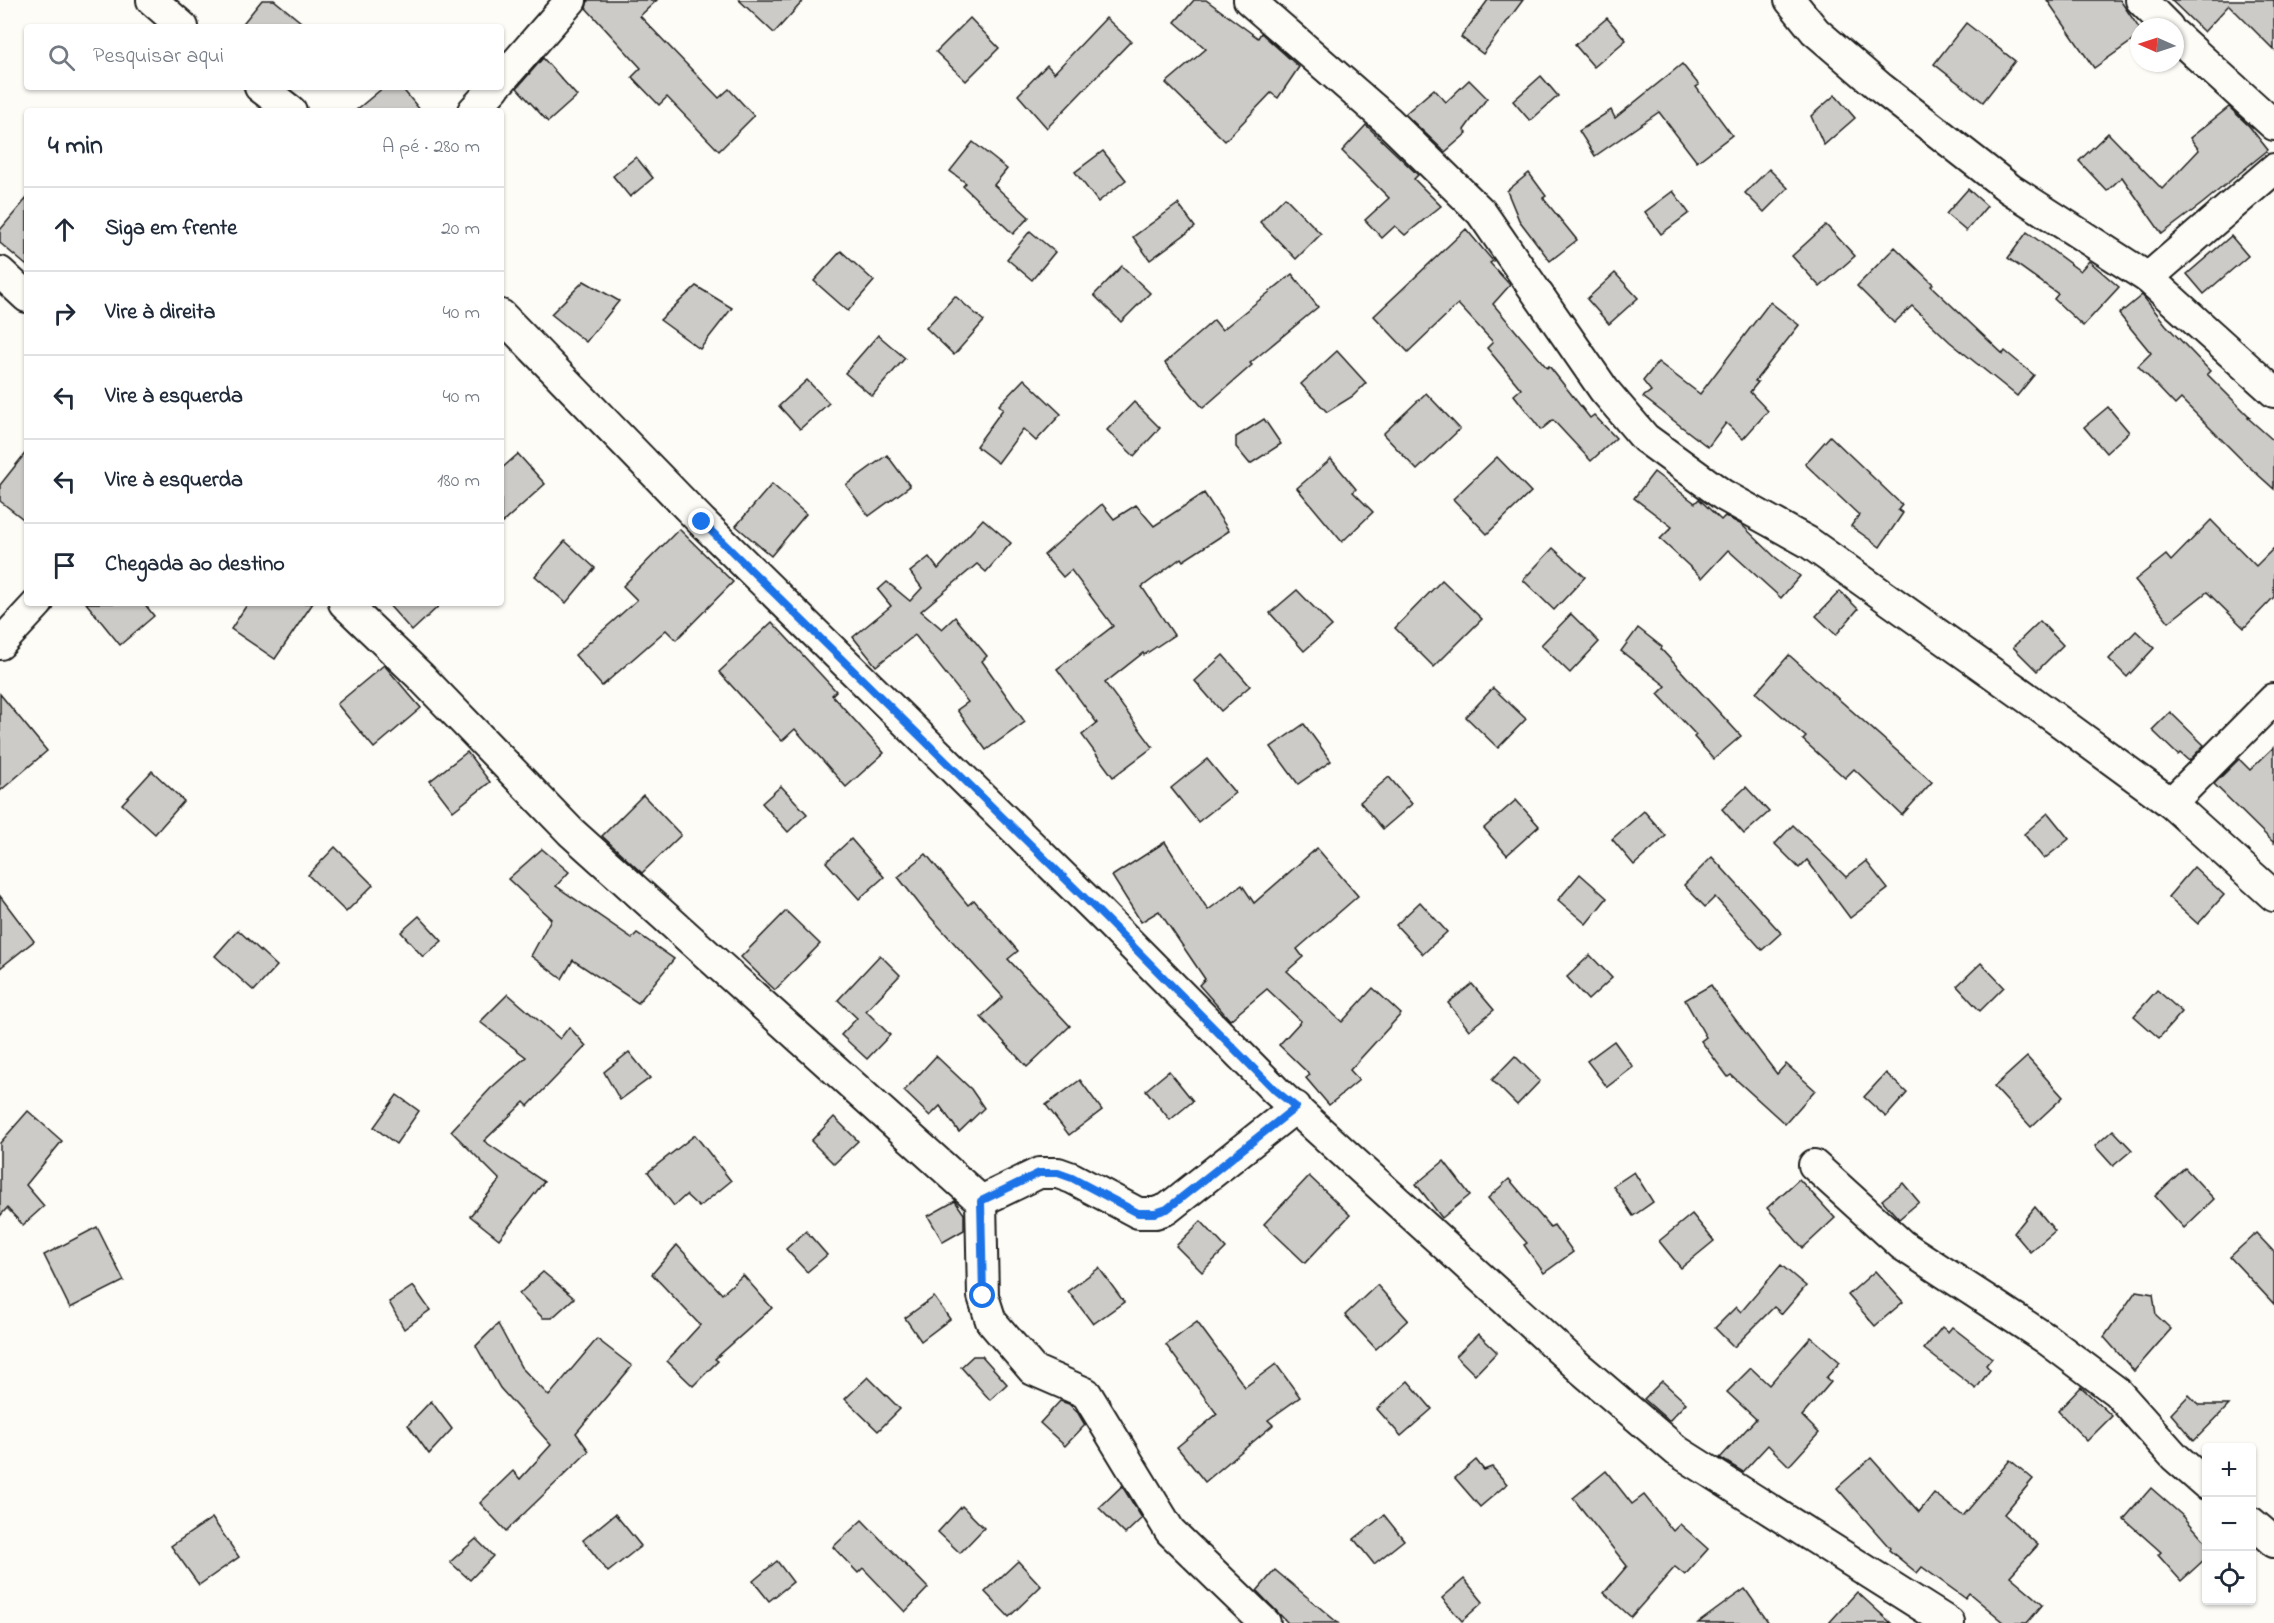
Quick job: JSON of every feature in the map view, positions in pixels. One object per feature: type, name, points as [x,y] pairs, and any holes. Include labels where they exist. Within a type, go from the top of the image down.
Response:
[{"type":"street","points":[[152,0],[180,24]]},
{"type":"street","points":[[504,77],[571,0]]},
{"type":"street","points":[[1249,0],[1387,120],[1481,212],[1604,390],[1645,438],[1723,495],[1809,542],[2033,702],[2170,803],[2274,896]]},
{"type":"street","points":[[1790,0],[1815,31],[1881,88],[2001,182],[2148,278],[2274,392]]},
{"type":"street","points":[[2141,0],[2159,18]]},
{"type":"street","points":[[2184,42],[2273,120]]},
{"type":"street","points":[[264,90],[287,108]]},
{"type":"street","points":[[476,108],[492,90]]},
{"type":"street","points":[[2148,278],[2274,170]]},
{"type":"street","points":[[0,272],[24,294]]},
{"type":"street","points":[[504,318],[702,522],[1098,911],[1276,1091],[1581,1369],[1677,1451],[1949,1623]]},
{"type":"street","points":[[0,645],[35,606]]},
{"type":"street","points":[[347,606],[420,676],[571,832],[981,1201],[983,1296],[991,1320],[1033,1370],[1086,1393],[1170,1531],[1265,1623]]},
{"type":"street","points":[[2170,803],[2274,699]]},
{"type":"street","points":[[981,1201],[1039,1173],[1058,1173],[1138,1213],[1155,1213],[1167,1209],[1296,1107]]},
{"type":"street","points":[[1815,1166],[1902,1245],[2044,1338],[2116,1392],[2175,1457],[2202,1481]]},
{"type":"street","points":[[2256,1526],[2274,1542]]},
{"type":"building","points":[[262,0],[274,0],[303,24],[242,24]]},
{"type":"building","points":[[588,0],[657,0],[640,16],[719,98],[729,89],[754,116],[719,151],[667,97],[659,105],[632,77],[641,68],[586,8]]},
{"type":"building","points":[[739,0],[804,0],[774,33]]},
{"type":"building","points":[[1194,0],[1206,0],[1258,38],[1261,33],[1299,67],[1278,98],[1271,93],[1225,141],[1166,83],[1206,49],[1175,22]]},
{"type":"building","points":[[1488,0],[1523,0],[1483,54],[1461,37]]},
{"type":"building","points":[[2047,0],[2120,0],[2132,18],[2130,18],[2130,42],[2094,68]]},
{"type":"building","points":[[2171,0],[2274,0],[2274,50],[2229,5],[2204,32]]},
{"type":"building","points":[[970,18],[999,48],[966,81],[936,52]]},
{"type":"building","points":[[1106,18],[1131,41],[1047,128],[1018,95],[1047,65],[1054,73]]},
{"type":"building","points":[[1607,18],[1626,40],[1594,67],[1575,45]]},
{"type":"building","points":[[1966,23],[2015,61],[1983,102],[1934,64]]},
{"type":"building","points":[[543,58],[577,96],[548,122],[517,88]]},
{"type":"building","points":[[1682,64],[1699,85],[1696,87],[1732,135],[1697,162],[1659,112],[1595,156],[1579,131],[1611,110],[1615,118]]},
{"type":"building","points":[[1541,76],[1558,96],[1530,121],[1513,101]]},
{"type":"building","points":[[1469,80],[1487,98],[1464,130],[1467,133],[1445,152],[1405,114],[1434,89],[1446,102]]},
{"type":"building","points":[[380,90],[404,90],[418,108],[359,108]]},
{"type":"building","points":[[1835,95],[1855,118],[1824,145],[1811,116]]},
{"type":"building","points":[[2229,107],[2249,126],[2268,150],[2162,234],[2122,177],[2107,191],[2079,161],[2108,133],[2162,189],[2199,150],[2190,138]]},
{"type":"building","points":[[1366,125],[1418,175],[1414,179],[1441,206],[1405,235],[1395,226],[1382,238],[1365,220],[1389,198],[1342,151]]},
{"type":"building","points":[[973,142],[1007,169],[994,185],[1029,217],[1013,234],[963,186],[966,183],[950,171]]},
{"type":"building","points":[[1103,151],[1126,180],[1098,202],[1075,172]]},
{"type":"building","points":[[636,157],[653,178],[630,197],[613,176]]},
{"type":"building","points":[[1769,169],[1788,188],[1764,212],[1745,193]]},
{"type":"building","points":[[1529,173],[1546,196],[1543,198],[1577,240],[1550,261],[1519,220],[1507,191]]},
{"type":"building","points":[[1968,189],[1987,206],[1966,231],[1946,214]]},
{"type":"building","points":[[1673,191],[1689,213],[1661,234],[1645,212]]},
{"type":"building","points":[[1285,197],[1321,234],[1296,259],[1260,222]]},
{"type":"building","points":[[24,202],[24,263],[0,243],[0,230]]},
{"type":"building","points":[[1178,204],[1195,227],[1150,260],[1133,237]]},
{"type":"building","points":[[1826,225],[1855,256],[1820,287],[1792,256]]},
{"type":"building","points":[[1466,229],[1493,261],[1490,263],[1510,285],[1493,304],[1547,368],[1549,366],[1590,418],[1594,415],[1616,438],[1591,461],[1553,420],[1541,430],[1514,395],[1521,389],[1487,348],[1493,342],[1458,304],[1408,352],[1374,316]]},
{"type":"building","points":[[1030,231],[1055,252],[1032,280],[1007,259]]},
{"type":"building","points":[[2027,232],[2080,271],[2089,261],[2119,287],[2083,326],[2054,299],[2058,294],[2008,258]]},
{"type":"building","points":[[2231,236],[2248,256],[2204,294],[2187,274]]},
{"type":"building","points":[[1895,247],[1933,284],[1931,286],[2003,354],[2005,351],[2034,375],[2017,396],[1950,342],[1912,306],[1894,323],[1857,286]]},
{"type":"building","points":[[841,251],[874,281],[848,311],[814,281]]},
{"type":"building","points":[[1122,266],[1150,293],[1121,322],[1094,295]]},
{"type":"building","points":[[1615,273],[1638,298],[1609,324],[1587,299]]},
{"type":"building","points":[[1292,274],[1318,307],[1250,363],[1252,365],[1203,408],[1165,363],[1214,320],[1222,330]]},
{"type":"building","points":[[584,281],[619,301],[586,342],[551,314]]},
{"type":"building","points":[[696,286],[732,308],[700,349],[660,320]]},
{"type":"building","points":[[2142,295],[2166,325],[2210,371],[2207,374],[2250,417],[2248,418],[2274,441],[2274,489],[2181,399],[2175,405],[2138,366],[2151,353],[2119,314]]},
{"type":"building","points":[[955,296],[984,321],[954,355],[926,328]]},
{"type":"building","points":[[1770,302],[1799,325],[1755,381],[1758,382],[1750,392],[1768,411],[1743,439],[1726,423],[1708,447],[1643,397],[1651,391],[1643,381],[1658,362],[1700,394]]},
{"type":"building","points":[[878,335],[905,358],[872,396],[845,373]]},
{"type":"building","points":[[1337,351],[1366,383],[1353,396],[1327,412],[1301,384]]},
{"type":"building","points":[[1024,379],[1061,414],[1036,441],[1023,429],[998,463],[976,446],[1003,409],[999,405]]},
{"type":"building","points":[[807,380],[829,403],[800,429],[779,406]]},
{"type":"building","points":[[1426,393],[1460,429],[1417,470],[1383,434]]},
{"type":"building","points":[[1134,402],[1160,428],[1134,456],[1107,430]]},
{"type":"building","points":[[2108,407],[2129,432],[2106,453],[2084,427]]},
{"type":"building","points":[[1264,419],[1281,444],[1250,464],[1236,447],[1236,437]]},
{"type":"building","points":[[1830,436],[1902,505],[1898,510],[1903,513],[1880,547],[1851,526],[1859,515],[1805,464]]},
{"type":"building","points":[[518,454],[545,484],[504,521],[504,466]]},
{"type":"building","points":[[24,455],[24,520],[0,501],[0,485]]},
{"type":"building","points":[[887,455],[910,486],[869,516],[846,485]]},
{"type":"building","points":[[1497,457],[1531,492],[1487,534],[1453,499]]},
{"type":"building","points":[[1331,459],[1356,489],[1353,492],[1373,512],[1342,542],[1297,488]]},
{"type":"building","points":[[1654,472],[1695,503],[1699,499],[1721,520],[1725,516],[1742,525],[1775,557],[1800,576],[1781,598],[1728,550],[1702,578],[1660,539],[1672,527],[1634,498]]},
{"type":"building","points":[[772,484],[806,514],[771,556],[736,526]]},
{"type":"building","points":[[1204,493],[1229,531],[1183,561],[1181,558],[1142,587],[1174,635],[1144,655],[1143,653],[1105,683],[1153,747],[1113,777],[1082,735],[1097,723],[1057,669],[1113,626],[1071,570],[1063,577],[1044,555],[1102,504],[1114,519],[1136,505],[1154,526]]},
{"type":"building","points":[[983,519],[1011,543],[986,572],[977,564],[921,611],[942,629],[955,617],[987,656],[982,661],[1025,722],[986,750],[957,710],[968,702],[915,635],[876,666],[853,637],[891,606],[878,590],[887,582],[910,601],[922,588],[910,572],[929,557],[938,569]]},
{"type":"building","points":[[2211,520],[2256,566],[2274,548],[2274,597],[2244,628],[2207,592],[2169,622],[2135,580],[2166,555],[2171,561]]},
{"type":"building","points":[[679,529],[733,582],[676,640],[666,630],[602,686],[575,655],[637,600],[623,586]]},
{"type":"building","points":[[565,541],[595,568],[566,603],[535,576]]},
{"type":"building","points":[[1553,548],[1585,577],[1554,610],[1523,580]]},
{"type":"building","points":[[1442,580],[1482,619],[1434,667],[1395,628]]},
{"type":"building","points":[[1297,590],[1332,626],[1304,651],[1270,613]]},
{"type":"building","points":[[1840,591],[1858,609],[1836,635],[1816,616]]},
{"type":"building","points":[[88,606],[146,606],[154,616],[120,645]]},
{"type":"building","points":[[246,606],[311,606],[275,659],[231,629]]},
{"type":"building","points":[[390,606],[439,606],[412,631]]},
{"type":"building","points":[[1571,614],[1599,642],[1570,673],[1541,645]]},
{"type":"building","points":[[2040,621],[2063,645],[2037,671],[2013,647]]},
{"type":"building","points":[[772,622],[836,691],[832,695],[884,753],[846,787],[795,729],[782,741],[719,672]]},
{"type":"building","points":[[1638,628],[1662,647],[1661,649],[1741,736],[1714,759],[1694,737],[1696,735],[1658,694],[1666,686],[1621,651]]},
{"type":"building","points":[[2136,631],[2154,648],[2127,677],[2109,659]]},
{"type":"building","points":[[1223,655],[1250,686],[1221,711],[1195,681]]},
{"type":"building","points":[[1789,655],[1932,782],[1902,815],[1854,769],[1845,778],[1803,740],[1806,737],[1756,693]]},
{"type":"building","points":[[384,665],[421,708],[374,748],[337,704]]},
{"type":"building","points":[[1493,688],[1526,719],[1498,748],[1466,717]]},
{"type":"building","points":[[0,694],[47,751],[0,791]]},
{"type":"building","points":[[2170,712],[2204,745],[2189,761],[2180,753],[2178,755],[2152,730]]},
{"type":"building","points":[[1304,724],[1331,761],[1298,784],[1271,747]]},
{"type":"building","points":[[2274,747],[2274,843],[2214,784],[2239,759],[2250,770]]},
{"type":"building","points":[[467,752],[490,782],[453,811],[430,781]]},
{"type":"building","points":[[1207,759],[1235,793],[1198,822],[1171,788]]},
{"type":"building","points":[[152,771],[184,801],[155,834],[122,804]]},
{"type":"building","points":[[1389,777],[1412,804],[1383,829],[1360,802]]},
{"type":"building","points":[[781,786],[807,814],[788,832],[762,803]]},
{"type":"building","points":[[1746,787],[1769,812],[1744,834],[1722,809]]},
{"type":"building","points":[[643,795],[681,835],[642,873],[602,836]]},
{"type":"building","points":[[1516,800],[1539,826],[1507,855],[1484,828]]},
{"type":"building","points":[[1644,811],[1666,836],[1634,865],[1612,839]]},
{"type":"building","points":[[2048,813],[2069,839],[2044,859],[2024,834]]},
{"type":"building","points":[[1793,825],[1846,877],[1866,861],[1888,889],[1850,918],[1807,860],[1799,868],[1775,844]]},
{"type":"building","points":[[851,839],[884,877],[859,899],[826,862]]},
{"type":"building","points":[[1165,842],[1208,910],[1242,885],[1254,903],[1317,848],[1358,896],[1297,949],[1303,957],[1287,971],[1342,1022],[1373,988],[1401,1014],[1350,1070],[1359,1080],[1329,1105],[1306,1078],[1310,1075],[1279,1045],[1301,1021],[1267,989],[1230,1020],[1199,985],[1205,979],[1159,911],[1141,922],[1112,876]]},
{"type":"building","points":[[335,847],[373,885],[346,912],[308,875]]},
{"type":"building","points":[[542,849],[569,872],[556,886],[632,938],[637,933],[674,959],[638,1003],[573,960],[562,979],[531,956],[551,919],[508,879]]},
{"type":"building","points":[[926,854],[968,905],[974,900],[1018,951],[1008,959],[1070,1026],[1027,1067],[981,1017],[1003,997],[924,910],[898,877]]},
{"type":"building","points":[[1712,857],[1781,933],[1762,950],[1715,897],[1705,907],[1684,885]]},
{"type":"building","points":[[2194,867],[2224,895],[2198,924],[2168,897]]},
{"type":"building","points":[[1580,874],[1607,898],[1586,924],[1558,900]]},
{"type":"building","points":[[0,896],[34,941],[0,968]]},
{"type":"building","points":[[1420,902],[1447,932],[1423,954],[1396,925]]},
{"type":"building","points":[[786,911],[820,944],[775,990],[741,957]]},
{"type":"building","points":[[419,916],[442,941],[423,957],[401,932]]},
{"type":"building","points":[[238,930],[277,966],[254,991],[215,956]]},
{"type":"building","points":[[880,955],[900,975],[866,1011],[890,1035],[867,1059],[841,1035],[857,1018],[838,1000]]},
{"type":"building","points":[[1590,955],[1612,978],[1588,1000],[1567,977]]},
{"type":"building","points":[[1981,963],[2004,987],[1980,1011],[1957,986]]},
{"type":"building","points":[[1472,984],[1494,1010],[1469,1030],[1448,1003]]},
{"type":"building","points":[[1711,985],[1777,1074],[1786,1064],[1815,1090],[1785,1124],[1731,1075],[1728,1077],[1701,1041],[1706,1037],[1685,1000]]},
{"type":"building","points":[[2157,990],[2182,1012],[2159,1038],[2134,1016]]},
{"type":"building","points":[[508,994],[560,1039],[569,1027],[586,1046],[528,1106],[524,1102],[484,1141],[544,1182],[499,1239],[470,1216],[500,1180],[451,1131],[491,1088],[526,1057],[480,1022]]},
{"type":"building","points":[[1614,1041],[1633,1067],[1607,1087],[1587,1061]]},
{"type":"building","points":[[629,1052],[650,1078],[620,1100],[604,1072]]},
{"type":"building","points":[[936,1056],[971,1089],[984,1108],[959,1132],[940,1106],[930,1116],[904,1091]]},
{"type":"building","points":[[1515,1056],[1540,1081],[1517,1105],[1492,1080]]},
{"type":"building","points":[[2027,1057],[2063,1097],[2031,1127],[1994,1087]]},
{"type":"building","points":[[1169,1071],[1193,1101],[1170,1120],[1146,1090]]},
{"type":"building","points":[[1886,1073],[1907,1093],[1886,1117],[1864,1097]]},
{"type":"building","points":[[1080,1080],[1102,1110],[1069,1135],[1046,1105]]},
{"type":"building","points":[[397,1095],[419,1111],[396,1144],[374,1127]]},
{"type":"building","points":[[28,1111],[62,1141],[26,1185],[44,1206],[23,1225],[7,1208],[0,1216],[0,1143]]},
{"type":"building","points":[[834,1117],[858,1141],[834,1164],[811,1141]]},
{"type":"building","points":[[2113,1130],[2132,1150],[2113,1166],[2095,1146]]},
{"type":"building","points":[[695,1135],[731,1181],[699,1207],[686,1195],[674,1206],[648,1172]]},
{"type":"building","points":[[1444,1161],[1470,1195],[1442,1218],[1416,1184]]},
{"type":"building","points":[[2185,1168],[2214,1199],[2184,1228],[2155,1196]]},
{"type":"building","points":[[1634,1172],[1653,1202],[1633,1216],[1613,1186]]},
{"type":"building","points":[[1309,1176],[1350,1215],[1305,1263],[1264,1224]]},
{"type":"building","points":[[1509,1179],[1550,1227],[1554,1225],[1573,1252],[1544,1273],[1524,1245],[1527,1243],[1488,1198]]},
{"type":"building","points":[[1799,1179],[1835,1218],[1803,1248],[1767,1208]]},
{"type":"building","points":[[1903,1183],[1919,1202],[1899,1219],[1882,1200]]},
{"type":"building","points":[[955,1201],[964,1214],[964,1230],[943,1242],[928,1216]]},
{"type":"building","points":[[2035,1207],[2055,1231],[2030,1252],[2014,1233]]},
{"type":"building","points":[[1692,1214],[1714,1241],[1681,1268],[1659,1241]]},
{"type":"building","points":[[1201,1221],[1226,1248],[1202,1272],[1176,1246]]},
{"type":"building","points":[[97,1227],[124,1281],[70,1308],[44,1255]]},
{"type":"building","points":[[806,1231],[827,1255],[807,1272],[786,1249]]},
{"type":"building","points":[[2256,1233],[2274,1252],[2274,1304],[2230,1257]]},
{"type":"building","points":[[677,1245],[722,1294],[743,1275],[772,1308],[715,1359],[718,1361],[693,1386],[667,1361],[700,1325],[652,1274]]},
{"type":"building","points":[[1781,1265],[1806,1286],[1782,1314],[1774,1307],[1734,1347],[1715,1328],[1736,1307],[1741,1312]]},
{"type":"building","points":[[1099,1268],[1124,1302],[1093,1324],[1068,1291]]},
{"type":"building","points":[[1875,1271],[1903,1302],[1875,1326],[1848,1295]]},
{"type":"building","points":[[543,1272],[574,1298],[552,1318],[543,1318],[519,1294]]},
{"type":"building","points":[[1377,1285],[1408,1320],[1376,1349],[1345,1315]]},
{"type":"building","points":[[413,1286],[430,1310],[404,1329],[389,1302]]},
{"type":"building","points":[[2136,1291],[2153,1294],[2156,1315],[2171,1329],[2134,1371],[2104,1337]]},
{"type":"building","points":[[934,1297],[950,1319],[921,1341],[905,1318]]},
{"type":"building","points":[[1197,1322],[1245,1387],[1276,1364],[1300,1397],[1268,1420],[1273,1425],[1205,1482],[1177,1447],[1217,1414],[1166,1345]]},
{"type":"building","points":[[498,1324],[521,1367],[549,1396],[597,1339],[632,1366],[576,1433],[589,1451],[506,1531],[480,1503],[513,1471],[520,1479],[551,1445],[500,1388],[476,1346]]},
{"type":"building","points":[[1942,1327],[1948,1332],[1952,1327],[1992,1358],[1986,1365],[1990,1370],[1976,1389],[1924,1349]]},
{"type":"building","points":[[1478,1334],[1497,1352],[1475,1375],[1456,1356]]},
{"type":"building","points":[[1811,1337],[1840,1362],[1826,1378],[1831,1382],[1802,1416],[1819,1433],[1789,1466],[1768,1445],[1743,1472],[1720,1458],[1756,1419],[1727,1392],[1751,1368],[1769,1385]]},
{"type":"building","points":[[973,1356],[982,1356],[1007,1384],[990,1400],[961,1367]]},
{"type":"building","points":[[868,1377],[900,1409],[878,1431],[845,1399]]},
{"type":"building","points":[[1408,1381],[1432,1409],[1401,1436],[1377,1409]]},
{"type":"building","points":[[1662,1381],[1686,1403],[1669,1421],[1644,1399]]},
{"type":"building","points":[[2081,1387],[2112,1416],[2087,1441],[2058,1411]]},
{"type":"building","points":[[2189,1395],[2199,1405],[2229,1405],[2194,1441],[2171,1414]]},
{"type":"building","points":[[431,1401],[452,1429],[429,1454],[408,1425]]},
{"type":"building","points":[[1060,1401],[1069,1404],[1085,1425],[1065,1446],[1040,1423]]},
{"type":"building","points":[[1871,1458],[1919,1512],[1934,1493],[1963,1516],[2010,1460],[2033,1479],[2004,1514],[2038,1545],[2010,1576],[2043,1604],[2027,1623],[2005,1623],[1969,1593],[1965,1598],[1922,1567],[1917,1573],[1889,1550],[1890,1548],[1837,1488]]},
{"type":"building","points":[[1476,1460],[1484,1470],[1492,1467],[1507,1484],[1480,1507],[1455,1478]]},
{"type":"building","points":[[1606,1471],[1632,1504],[1644,1495],[1673,1531],[1680,1524],[1708,1549],[1685,1575],[1675,1567],[1631,1617],[1604,1593],[1627,1566],[1573,1498]]},
{"type":"building","points":[[1122,1486],[1142,1518],[1125,1534],[1099,1508]]},
{"type":"building","points":[[2151,1488],[2184,1517],[2202,1537],[2202,1562],[2181,1581],[2158,1555],[2161,1552],[2124,1519]]},
{"type":"building","points":[[962,1506],[984,1528],[960,1553],[938,1532]]},
{"type":"building","points":[[615,1514],[641,1546],[608,1572],[583,1540]]},
{"type":"building","points":[[1384,1515],[1404,1540],[1374,1564],[1354,1539]]},
{"type":"building","points":[[212,1518],[239,1557],[199,1585],[171,1546]]},
{"type":"building","points":[[862,1520],[928,1588],[905,1612],[863,1568],[858,1573],[833,1547]]},
{"type":"building","points":[[476,1539],[493,1556],[470,1580],[450,1562]]},
{"type":"building","points":[[777,1561],[793,1582],[769,1601],[753,1581]]},
{"type":"building","points":[[1018,1561],[1041,1586],[1009,1617],[985,1592]]},
{"type":"building","points":[[1275,1570],[1338,1623],[1288,1623],[1257,1591]]},
{"type":"building","points":[[1464,1579],[1483,1602],[1462,1621],[1442,1598]]},
{"type":"building","points":[[1745,1589],[1769,1623],[1698,1623],[1732,1598]]},
{"type":"building","points":[[1857,1592],[1891,1623],[1829,1623]]},
{"type":"route","points":[[702,522],[1098,911],[1276,1091],[1296,1107],[1167,1209],[1155,1213],[1138,1213],[1058,1173],[1039,1173],[981,1201],[983,1296]]}]
